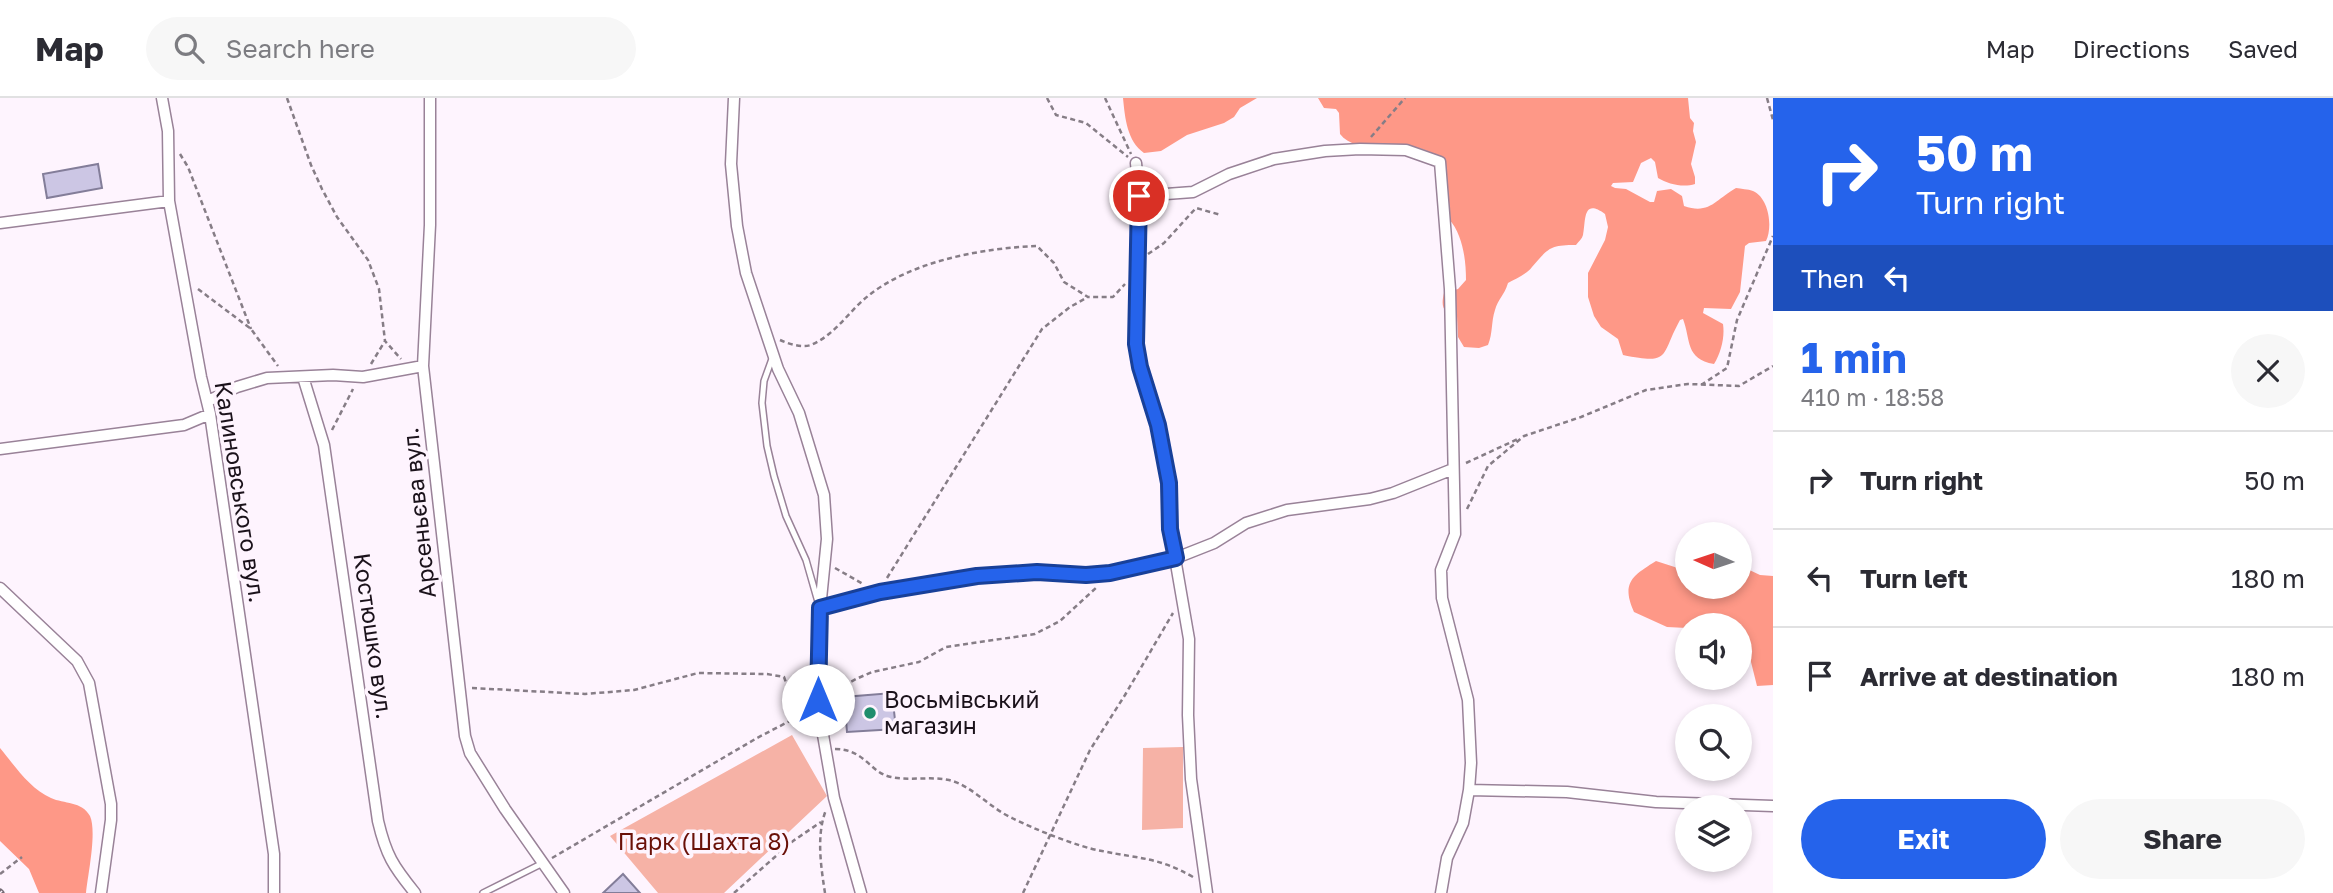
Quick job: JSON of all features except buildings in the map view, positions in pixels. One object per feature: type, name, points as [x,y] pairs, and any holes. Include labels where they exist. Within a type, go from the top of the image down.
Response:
[{"type":"street","name":"Калиновського вул.","points":[[162,98],[168,131],[169,201],[210,414],[274,854],[274,893]]},
{"type":"street","name":"Арсеньєва вул.","points":[[430,98],[430,225],[423,366],[470,753],[564,893]]},
{"type":"street","points":[[734,98],[731,164],[737,226],[746,273],[773,356],[799,413],[824,495],[827,539],[820,608],[818,703],[834,798],[861,893]]},
{"type":"street","points":[[1139,196],[1193,192],[1229,174],[1274,159],[1360,149],[1406,150],[1440,162],[1450,289],[1455,534],[1441,570],[1442,598],[1468,700],[1471,763],[1463,822],[1447,858],[1441,893]]},
{"type":"street","points":[[1136,163],[1139,196],[1136,344],[1140,367],[1158,425],[1167,471],[1170,529],[1189,639],[1191,779],[1206,889]]},
{"type":"street","points":[[0,223],[169,201]]},
{"type":"street","points":[[208,401],[237,387],[267,378],[333,375],[363,377],[423,366]]},
{"type":"street","name":"Костюшко вул.","points":[[303,377],[324,445],[378,821],[386,852],[396,870],[415,893]]},
{"type":"street","points":[[0,449],[184,425],[210,414]]},
{"type":"street","points":[[820,608],[880,592],[977,576],[1037,572],[1086,575],[1110,573],[1176,558],[1214,542],[1245,523],[1287,510],[1370,499],[1453,469]]},
{"type":"street","points":[[0,588],[77,662],[89,683],[111,804],[101,893]]},
{"type":"street","points":[[1469,790],[1567,792],[1656,802],[1773,806]]},
{"type":"lane","points":[[773,356],[764,381],[762,403],[767,446],[786,516],[806,560],[820,608]]},
{"type":"lane","points":[[483,893],[543,863]]},
{"type":"path","points":[[287,98],[322,189],[337,217],[368,260],[379,289],[386,341],[410,369]]},
{"type":"path","points":[[1047,98],[1056,116],[1086,123],[1136,163]]},
{"type":"path","points":[[1105,98],[1136,163]]},
{"type":"path","points":[[1360,149],[1405,98]]},
{"type":"path","points":[[1767,98],[1773,120]]},
{"type":"path","points":[[168,131],[188,167],[251,329],[286,377]]},
{"type":"path","points":[[1138,263],[1164,243],[1196,208],[1221,215]]},
{"type":"path","points":[[1701,385],[1727,368],[1737,320],[1773,236]]},
{"type":"path","points":[[766,335],[795,345],[809,346],[845,320],[868,296],[896,279],[959,256],[1015,247],[1037,246],[1054,263],[1064,282],[1088,297]]},
{"type":"path","points":[[183,277],[251,329]]},
{"type":"path","points":[[825,558],[840,572],[880,592],[956,464],[1042,329],[1088,297],[1114,296],[1127,281]]},
{"type":"path","points":[[324,445],[348,397],[386,341]]},
{"type":"path","points":[[1453,469],[1524,436],[1581,417],[1646,390],[1688,384],[1739,386],[1773,366]]},
{"type":"path","points":[[1466,511],[1488,466],[1524,436]]},
{"type":"path","points":[[543,863],[797,717],[856,678],[919,662],[946,647],[1035,634],[1060,621],[1110,573]]},
{"type":"path","points":[[1023,893],[1090,750],[1182,597]]},
{"type":"path","points":[[460,688],[585,694],[634,690],[698,673],[767,674],[784,677],[797,717]]},
{"type":"path","points":[[825,748],[846,749],[864,758],[889,777],[951,780],[1013,819],[1100,851],[1151,858],[1167,863],[1206,889]]},
{"type":"path","points":[[825,893],[821,822],[834,798]]},
{"type":"path","points":[[734,893],[793,841],[821,822]]},
{"type":"path","points":[[0,874],[22,857]]},
{"type":"green space","name":"Парк (Шахта 8)","points":[[792,735],[827,796],[724,893],[658,893],[610,836]]},
{"type":"green space","points":[[1183,747],[1183,828],[1142,830],[1143,748]]},
{"type":"shaded area","points":[[1123,98],[1257,98],[1240,108],[1234,117],[1224,123],[1187,135],[1161,151],[1144,153],[1130,136]]},
{"type":"shaded area","points":[[1318,98],[1688,98],[1696,142],[1691,164],[1695,184],[1676,185],[1658,178],[1655,162],[1651,158],[1641,163],[1633,182],[1613,183],[1611,186],[1626,189],[1650,202],[1654,202],[1657,191],[1671,189],[1682,196],[1684,206],[1700,209],[1736,188],[1753,191],[1763,200],[1768,213],[1768,235],[1766,241],[1745,246],[1740,292],[1731,309],[1704,308],[1703,313],[1723,324],[1722,345],[1714,364],[1698,358],[1694,353],[1683,319],[1662,355],[1650,359],[1623,355],[1618,339],[1601,327],[1588,297],[1588,273],[1605,240],[1608,227],[1605,214],[1592,208],[1586,213],[1583,236],[1576,245],[1550,249],[1527,272],[1508,283],[1495,310],[1488,345],[1479,348],[1464,347],[1458,337],[1457,316],[1448,313],[1443,305],[1444,293],[1458,289],[1466,280],[1461,240],[1449,219],[1449,207],[1441,204],[1440,158],[1413,147],[1354,144],[1340,134],[1339,113],[1336,109],[1324,108]]},
{"type":"shaded area","points":[[1656,561],[1675,567],[1675,599],[1752,599],[1752,571],[1773,576],[1773,685],[1757,686],[1752,666],[1752,613],[1675,613],[1675,627],[1667,627],[1634,612],[1629,587],[1641,571]]},
{"type":"shaded area","points":[[0,748],[36,789],[51,798],[82,808],[90,816],[92,842],[86,893],[39,893],[29,869],[0,841]]},
{"type":"place","name":"Восьмівський магазин","points":[[870,713]]},
{"type":"route","points":[[818,700],[820,608],[880,592],[977,576],[1037,572],[1086,575],[1110,573],[1176,558],[1170,529],[1169,483],[1158,425],[1140,367],[1136,344],[1139,196]]}]
